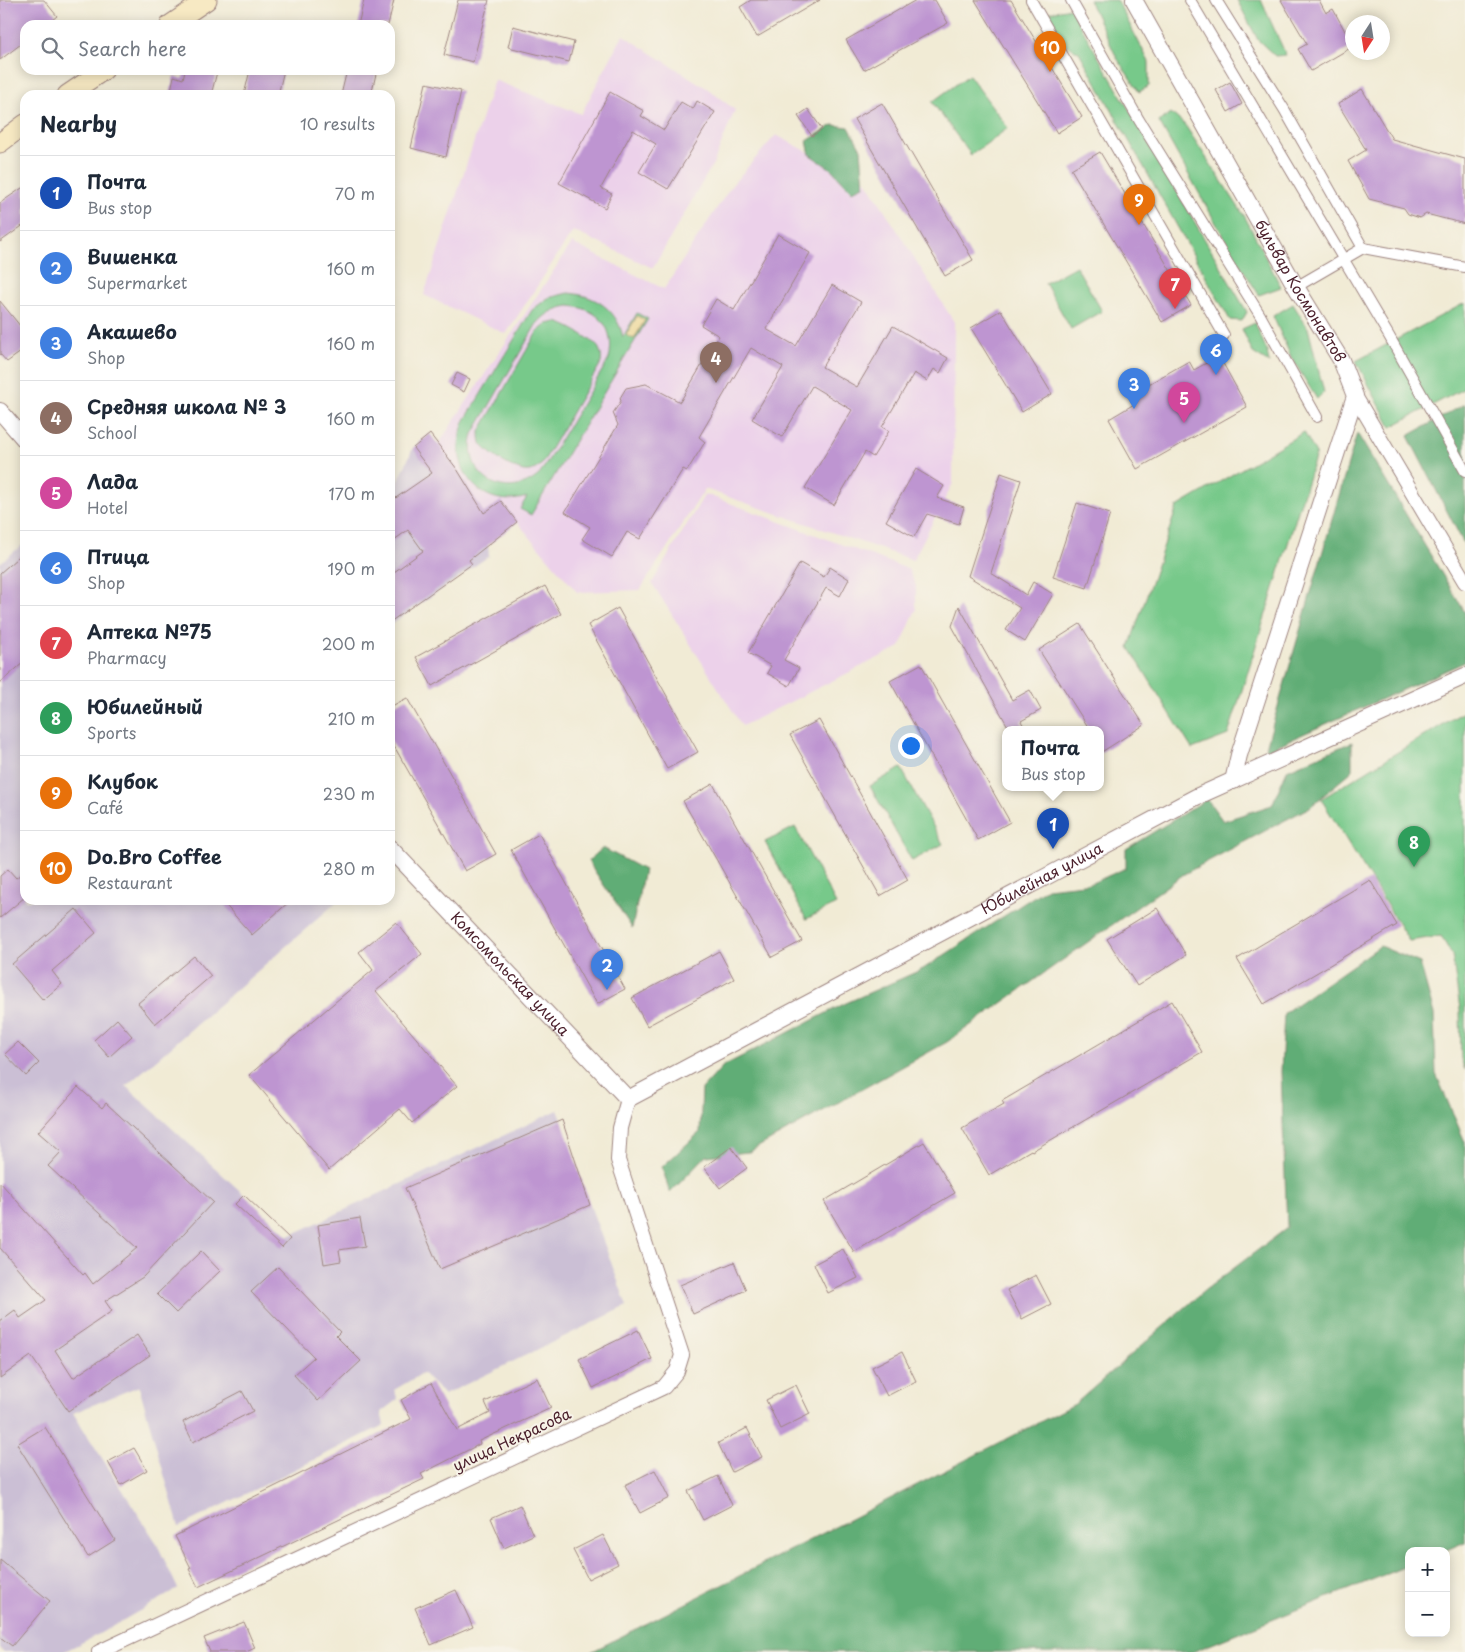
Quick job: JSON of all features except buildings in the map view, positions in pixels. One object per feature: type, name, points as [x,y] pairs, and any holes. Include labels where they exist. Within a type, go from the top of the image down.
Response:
[{"type":"main road","points":[[177,20],[207,0]]},
{"type":"main road","points":[[74,90],[97,75]]},
{"type":"main road","points":[[3,136],[20,127]]},
{"type":"street","points":[[1031,0],[1224,335]]},
{"type":"street","points":[[1071,0],[1140,120],[1260,315],[1317,417]]},
{"type":"street","name":"бульвар Космонавтов","points":[[1134,0],[1296,287],[1341,360],[1356,396],[1465,582]]},
{"type":"street","points":[[1190,0],[1390,336],[1465,471]]},
{"type":"street","points":[[1216,0],[1284,109],[1363,248]]},
{"type":"street","points":[[1296,287],[1363,248],[1465,267]]},
{"type":"street","points":[[1233,781],[1242,746],[1356,396]]},
{"type":"street","points":[[0,411],[20,434]]},
{"type":"street","name":"Юбилейная улица","points":[[628,1100],[1196,797],[1465,676]]},
{"type":"street","name":"Комсомольская улица","points":[[395,853],[628,1100]]},
{"type":"street","name":"улица Некрасова","points":[[100,1652],[664,1387],[677,1371],[682,1355],[618,1160],[620,1128],[628,1100]]},
{"type":"shaded area","points":[[623,35],[708,89],[735,110],[714,162],[653,268],[573,231],[506,334],[424,295],[494,80],[581,114]]},
{"type":"shaded area","points":[[776,135],[812,154],[851,156],[954,322],[953,483],[913,560],[705,489],[640,590],[577,592],[517,522],[502,501],[484,513],[457,470],[438,445],[572,243],[664,289],[732,185]]},
{"type":"shaded area","points":[[430,434],[457,470],[484,513],[501,501],[517,522],[488,545],[489,556],[395,622],[395,488],[413,448]]},
{"type":"shaded area","points":[[705,494],[908,569],[916,586],[916,610],[900,647],[742,726],[652,583]]},
{"type":"shaded area","points":[[20,547],[20,905],[333,905],[126,1086],[289,1236],[558,1110],[562,1120],[405,1188],[440,1269],[590,1205],[627,1306],[444,1395],[423,1373],[394,1390],[398,1399],[381,1412],[384,1425],[179,1527],[139,1386],[73,1413],[156,1542],[178,1589],[99,1634],[63,1652],[4,1652],[0,1648],[0,563]]},
{"type":"green space","points":[[1089,0],[1117,0],[1149,62],[1149,86],[1139,92],[1117,58]]},
{"type":"green space","points":[[1237,0],[1261,0],[1286,55],[1275,56],[1258,40]]},
{"type":"green space","points":[[1070,8],[1247,312],[1242,321],[1230,320],[1079,52],[1056,39],[1046,13]]},
{"type":"green space","points":[[969,75],[1008,128],[971,155],[932,102]]},
{"type":"green space","points":[[1171,113],[1185,125],[1245,217],[1281,287],[1259,295],[1234,255],[1159,122]]},
{"type":"green space","points":[[833,125],[849,127],[861,149],[864,186],[852,191],[831,169],[810,155],[807,141]]},
{"type":"green space","points":[[1076,266],[1102,311],[1071,329],[1045,283]]},
{"type":"green space","points":[[568,293],[596,300],[610,311],[616,319],[623,337],[637,313],[648,319],[531,515],[520,509],[527,497],[509,500],[494,497],[481,491],[470,481],[463,468],[459,453],[460,437],[465,420],[532,310],[548,298]],"holes":[[[569,306],[589,311],[603,322],[610,338],[609,359],[540,474],[527,483],[514,486],[501,486],[490,481],[474,463],[471,449],[473,434],[536,325],[547,315],[559,308]]]},
{"type":"green space","points":[[1465,303],[1465,388],[1391,427],[1356,361]]},
{"type":"green space","points":[[1293,304],[1308,328],[1324,392],[1317,399],[1291,357],[1273,316]]},
{"type":"green space","points":[[556,322],[578,332],[595,344],[601,353],[601,363],[542,464],[534,470],[519,470],[494,456],[484,447],[481,443],[480,431],[537,332],[547,324]]},
{"type":"green space","points":[[1255,323],[1267,351],[1269,363],[1253,353],[1242,329]]},
{"type":"green space","points":[[1465,404],[1465,546],[1408,436]]},
{"type":"green space","points":[[1304,432],[1316,454],[1228,735],[1192,749],[1129,647],[1177,507]]},
{"type":"green space","points":[[1357,433],[1465,612],[1465,662],[1265,751]]},
{"type":"green space","points":[[1465,711],[1465,1070],[1461,1059],[1460,1009],[1452,955],[1441,936],[1409,941],[1321,799]]},
{"type":"green space","points":[[1352,742],[1352,771],[1310,807],[1184,874],[947,1042],[749,1152],[706,1156],[670,1193],[662,1167],[700,1132],[702,1089],[723,1066],[846,1003],[923,969],[1047,888],[1092,883],[1126,868],[1126,849],[1207,799],[1223,821],[1272,805],[1287,770]]},
{"type":"green space","points":[[901,768],[943,844],[912,861],[870,786]]},
{"type":"green space","points":[[795,827],[836,904],[806,919],[765,842]]},
{"type":"green space","points":[[603,848],[644,870],[632,928],[588,861]]},
{"type":"green space","points":[[1380,946],[1420,963],[1434,1014],[1436,1074],[1465,1142],[1465,1542],[1450,1548],[1405,1547],[1405,1567],[1192,1652],[591,1652],[1075,1404],[1205,1290],[1287,1228],[1281,1072],[1284,1013]]},
{"type":"sand","points":[[637,316],[645,320],[634,339],[626,335]]},
{"type":"place","name":"Do.Bro Coffee","points":[[1050,72]]},
{"type":"place","name":"Клубок","points":[[1139,225]]},
{"type":"place","name":"Аптека №75","points":[[1175,309]]},
{"type":"place","name":"Птица","points":[[1216,375]]},
{"type":"place","name":"Средняя школа № 3","points":[[716,383]]},
{"type":"place","name":"Акашево","points":[[1134,409]]},
{"type":"place","name":"Лада","points":[[1184,423]]},
{"type":"place","name":"Почта","points":[[1053,849]]},
{"type":"place","name":"Юбилейный","points":[[1414,867]]},
{"type":"place","name":"Вишенка","points":[[607,990]]}]
